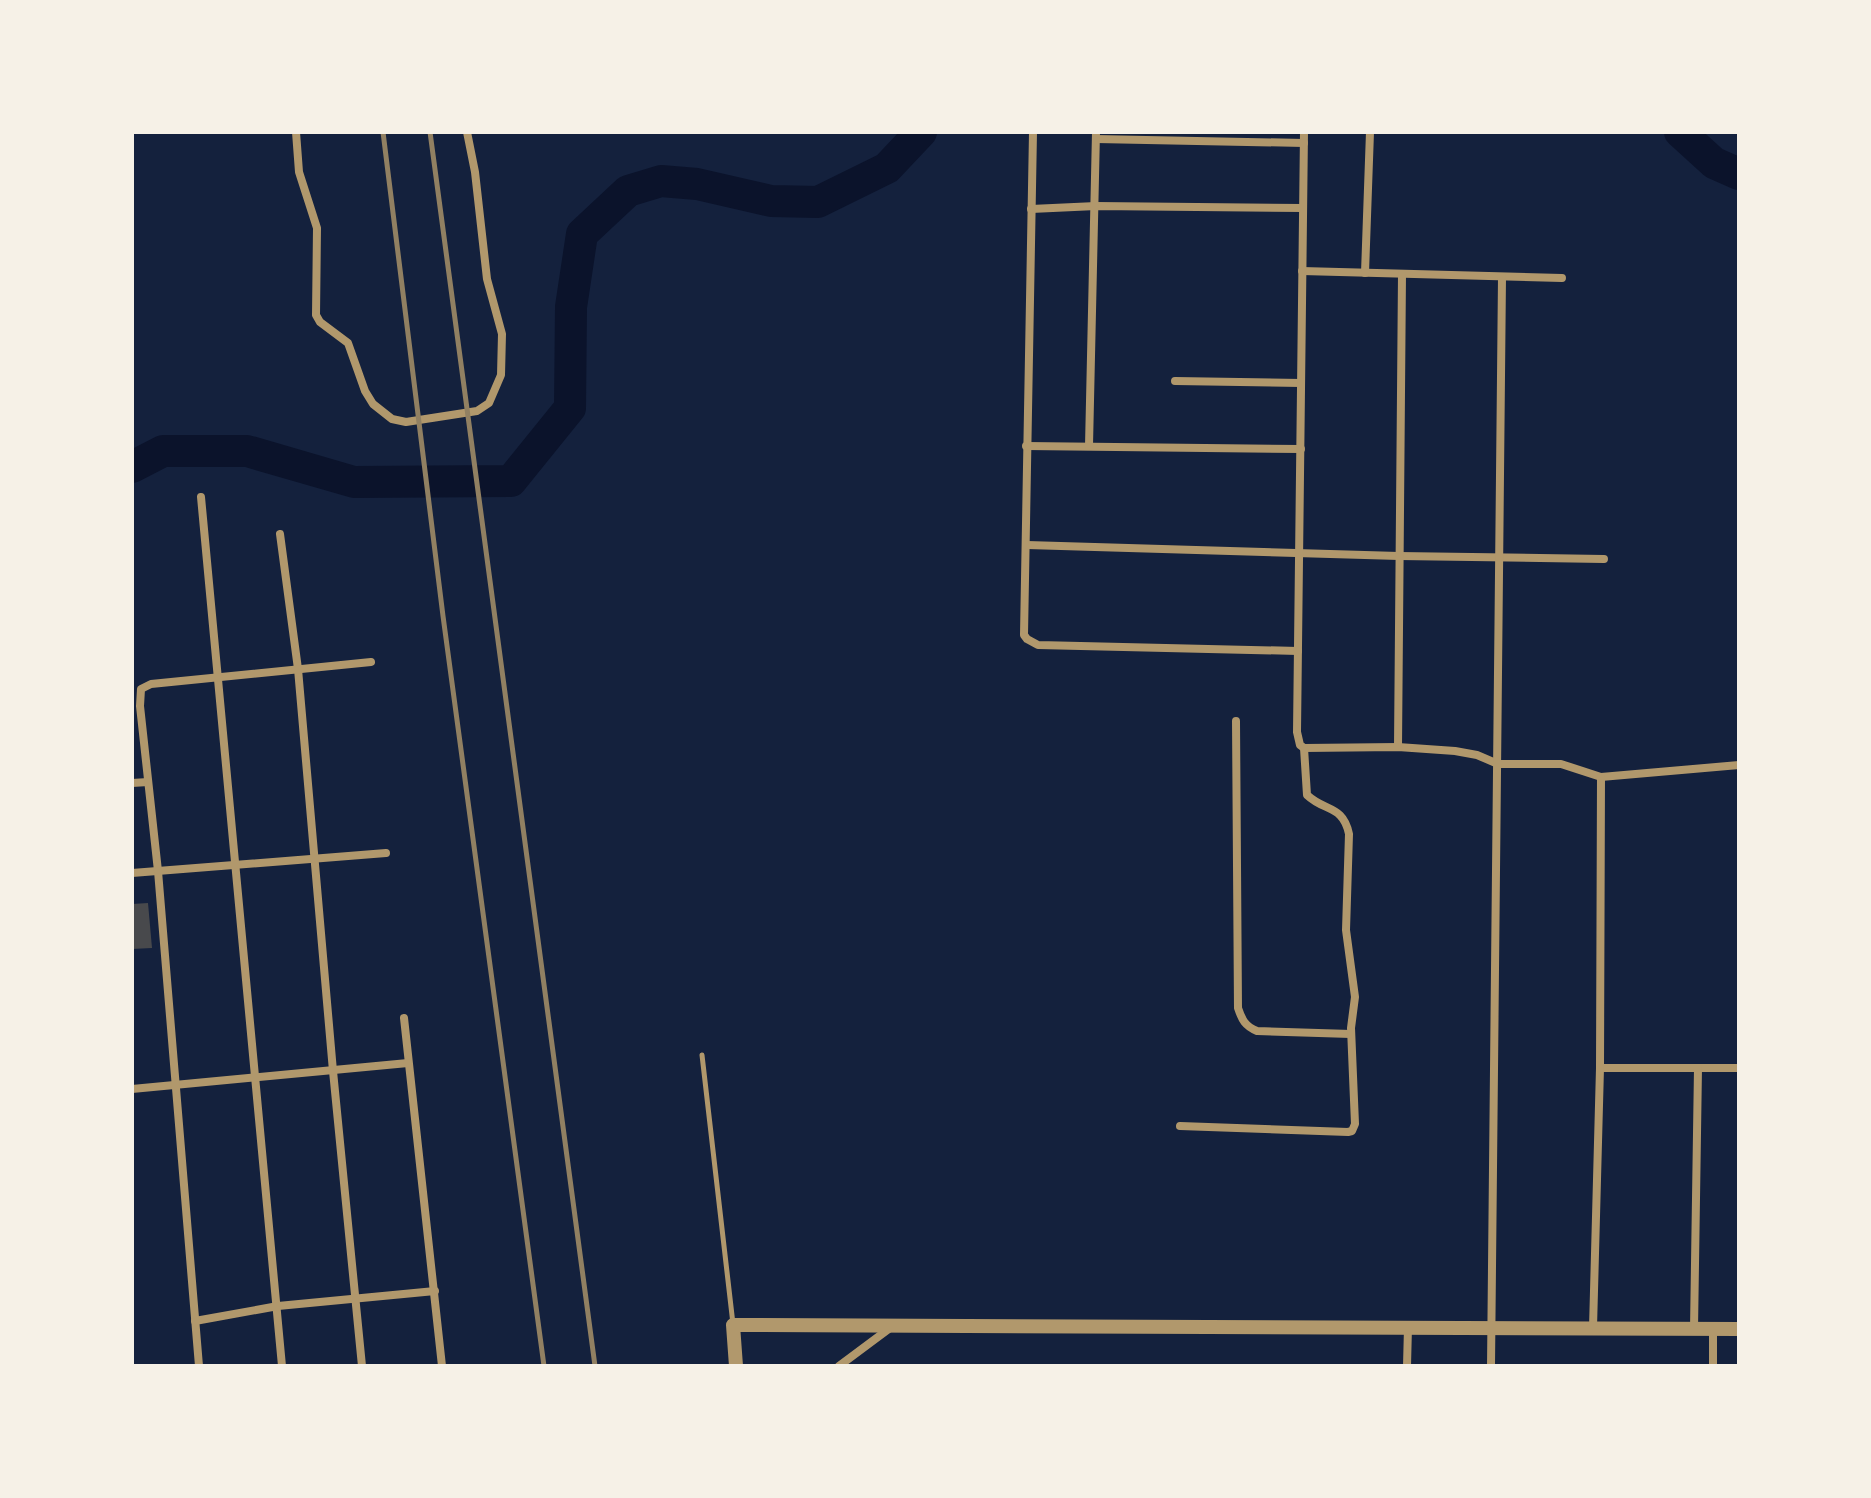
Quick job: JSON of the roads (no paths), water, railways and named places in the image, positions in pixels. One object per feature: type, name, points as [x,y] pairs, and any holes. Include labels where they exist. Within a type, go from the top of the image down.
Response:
[{"type":"street","points":[[296,132],[297,166],[317,228],[316,315],[320,322],[348,343],[361,382],[373,404],[392,419],[406,422],[484,408],[496,390],[501,375],[502,334],[487,279],[472,149],[467,132]]},
{"type":"street","points":[[1033,132],[1024,635],[1033,643],[1298,651]]},
{"type":"street","points":[[1180,1126],[1352,1131],[1355,1124],[1351,1034],[1355,997],[1346,930],[1349,834],[1341,814],[1307,795],[1304,748],[1300,745],[1297,732],[1304,132]]},
{"type":"street","points":[[1365,273],[1370,132]]},
{"type":"street","points":[[1089,446],[1096,135],[1304,143]]},
{"type":"street","points":[[1031,209],[1096,206],[1303,208]]},
{"type":"street","points":[[1302,271],[1562,278]]},
{"type":"street","points":[[1398,747],[1402,274]]},
{"type":"street","points":[[1491,1366],[1502,277]]},
{"type":"street","points":[[1175,381],[1301,383]]},
{"type":"street","points":[[1026,446],[1301,449]]},
{"type":"street","points":[[201,497],[282,1366]]},
{"type":"street","points":[[280,534],[298,669],[362,1366]]},
{"type":"street","points":[[1027,545],[1604,559]]},
{"type":"street","points":[[199,1366],[158,871],[139,697],[141,689],[151,684],[371,662]]},
{"type":"street","points":[[1236,721],[1238,1008],[1242,1020],[1257,1031],[1351,1034]]},
{"type":"street","points":[[1304,748],[1398,747],[1455,751],[1477,755],[1498,764],[1561,764],[1601,777],[1739,765]]},
{"type":"street","points":[[1593,1328],[1600,1068],[1601,777]]},
{"type":"street","points":[[132,783],[148,782]]},
{"type":"street","points":[[132,873],[386,853]]},
{"type":"street","points":[[404,1018],[442,1366]]},
{"type":"street","points":[[132,1089],[408,1063]]},
{"type":"street","points":[[1600,1068],[1739,1068]]},
{"type":"street","points":[[1694,1329],[1698,1068]]},
{"type":"street","points":[[195,1321],[278,1306],[435,1291]]},
{"type":"street","points":[[839,1366],[895,1324]]},
{"type":"street","points":[[736,1366],[733,1325],[1739,1329]]},
{"type":"street","points":[[1407,1366],[1408,1327]]},
{"type":"street","points":[[1713,1329],[1713,1366]]},
{"type":"lane","points":[[702,1055],[733,1325]]},
{"type":"waterway","points":[[132,467],[163,451],[247,451],[354,482],[511,481],[570,408],[571,307],[582,234],[628,191],[661,181],[697,184],[771,201],[818,202],[887,168],[921,132]]},
{"type":"waterway","points":[[1680,132],[1714,163],[1739,174]]},
{"type":"railway","points":[[383,132],[443,616],[544,1366]]},
{"type":"railway","points":[[430,132],[595,1366]]}]
